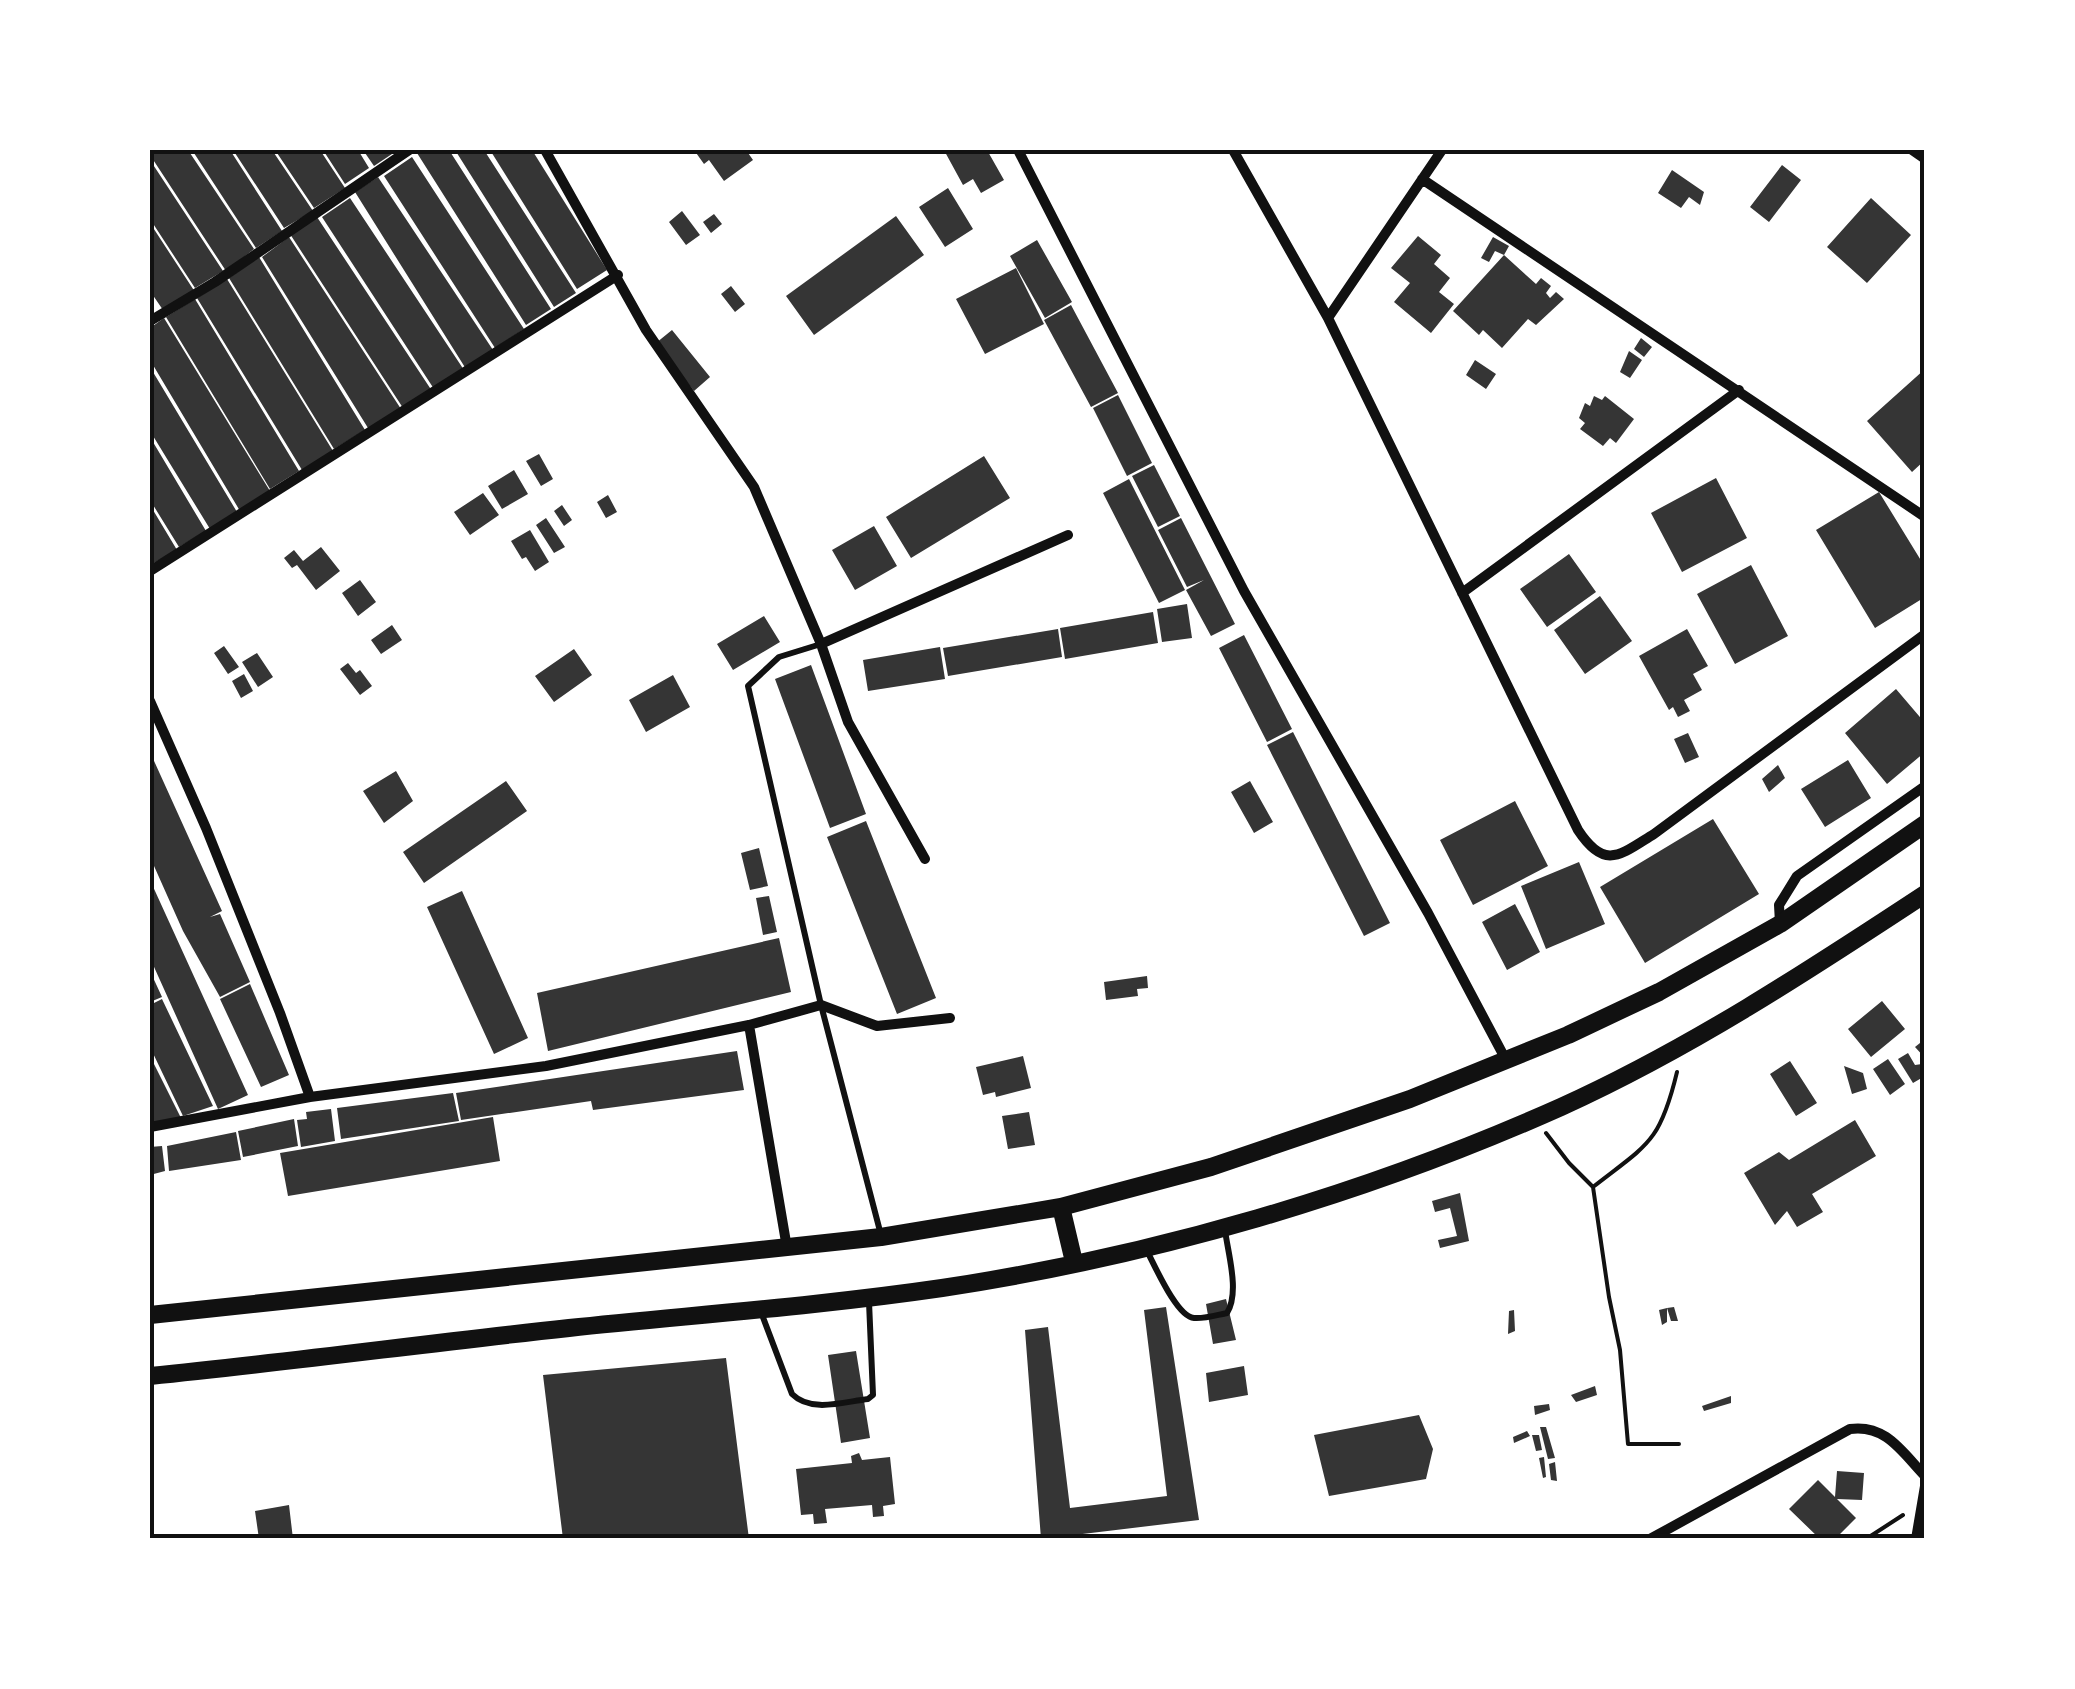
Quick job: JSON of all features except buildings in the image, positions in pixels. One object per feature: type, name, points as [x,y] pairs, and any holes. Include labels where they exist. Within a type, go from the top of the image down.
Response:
[{"type":"main road","points":[[150,1315],[881,1237],[1060,1207],[1211,1167],[1410,1099],[1568,1035],[1659,992],[1780,924],[1925,824]]},
{"type":"main road","points":[[150,1376],[942,1288],[1224,1227],[1444,1154],[1534,1118],[1683,1043],[1800,976],[1925,894]]},
{"type":"main road","points":[[1060,1207],[1074,1262]]},
{"type":"street","points":[[150,321],[215,282],[409,150]]},
{"type":"street","points":[[545,150],[646,330],[754,487],[821,644],[848,722],[925,859]]},
{"type":"street","points":[[1018,150],[1244,591],[1428,913],[1506,1060]]},
{"type":"street","points":[[1234,150],[1328,318],[1578,830],[1592,851],[1606,856],[1625,852],[1654,834],[1925,634]]},
{"type":"street","points":[[1328,318],[1442,150]]},
{"type":"street","points":[[1912,150],[1925,159]]},
{"type":"street","points":[[1422,179],[1925,517]]},
{"type":"street","points":[[150,571],[618,276]]},
{"type":"street","points":[[1462,592],[1739,390]]},
{"type":"street","points":[[821,644],[1068,535]]},
{"type":"street","points":[[150,701],[206,828],[310,1097]]},
{"type":"street","points":[[1780,924],[1780,905],[1796,876],[1925,786]]},
{"type":"street","points":[[150,1126],[310,1097],[546,1066],[749,1025],[821,1005],[877,1026],[950,1018]]},
{"type":"street","points":[[749,1025],[787,1248]]},
{"type":"street","points":[[1650,1539],[1850,1430],[1867,1427],[1880,1432],[1925,1476]]},
{"type":"street","points":[[1916,1539],[1925,1486]]},
{"type":"lane","points":[[821,644],[779,657],[748,686],[821,1005],[881,1237]]},
{"type":"lane","points":[[1144,1246],[1170,1295],[1187,1316],[1227,1313],[1232,1305],[1232,1280],[1224,1227]]},
{"type":"lane","points":[[759,1308],[792,1394],[810,1406],[848,1402],[868,1399],[874,1388],[869,1296]]},
{"type":"path","points":[[1593,1187],[1654,1139],[1668,1110],[1683,1043]]},
{"type":"path","points":[[1534,1118],[1568,1163],[1593,1187],[1608,1297],[1620,1350],[1628,1444],[1679,1444]]},
{"type":"path","points":[[1866,1539],[1920,1504]]}]
